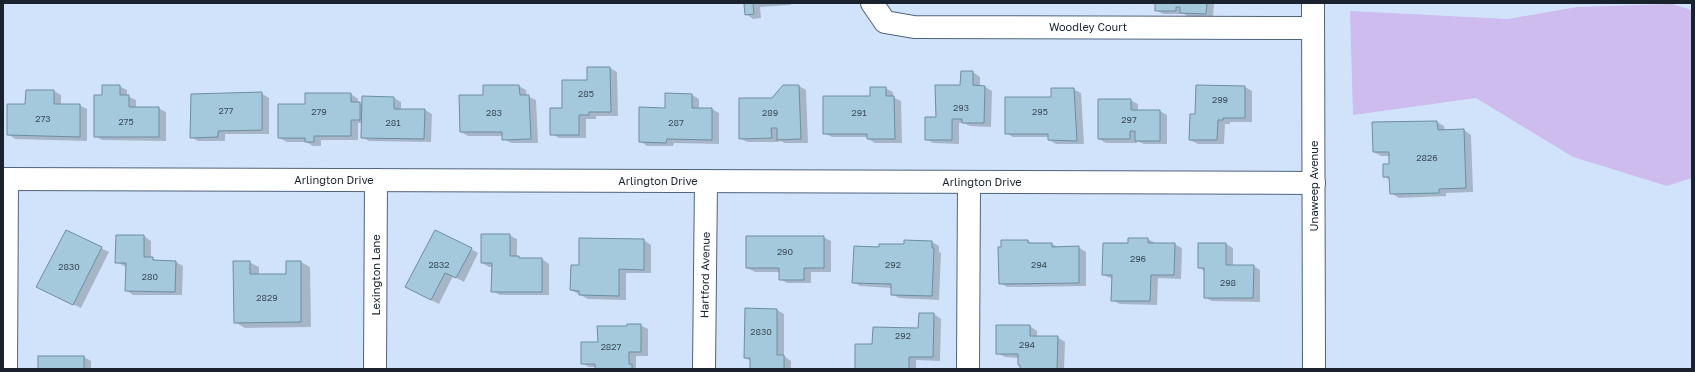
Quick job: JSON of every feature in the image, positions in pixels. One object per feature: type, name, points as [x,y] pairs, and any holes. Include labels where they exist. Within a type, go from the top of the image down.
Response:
[{"type":"street","name":"Woodley Court","points":[[872,3],[885,22],[914,27],[1313,28]]},
{"type":"street","name":"Unaweep Avenue","points":[[1313,3],[1314,369]]},
{"type":"street","name":"Arlington Drive","points":[[5,179],[1314,183]]},
{"type":"street","points":[[5,179],[6,369]]},
{"type":"street","name":"Lexington Lane","points":[[376,180],[376,369]]},
{"type":"street","name":"Hartford Avenue","points":[[704,369],[706,181]]},
{"type":"street","points":[[968,369],[969,182]]},
{"type":"shaded area","points":[[1672,4],[1692,10],[1692,178],[1667,186],[1573,157],[1476,98],[1353,115],[1350,11],[1508,19],[1577,7]]},
{"type":"building","points":[[753,3],[754,14],[745,15],[744,4]]},
{"type":"building","points":[[1155,3],[1207,3],[1206,14],[1180,13],[1180,7],[1176,7],[1176,11],[1155,11]]},
{"type":"building","points":[[587,67],[610,67],[611,112],[589,112],[589,115],[579,115],[579,135],[550,135],[550,108],[562,108],[562,80],[587,80]]},
{"type":"building","points":[[961,71],[973,71],[973,85],[985,86],[984,123],[962,123],[962,119],[952,119],[952,140],[925,140],[925,117],[936,117],[935,85],[960,85]]},
{"type":"building","points":[[102,85],[120,85],[120,95],[129,95],[129,107],[159,107],[159,137],[94,137],[94,95],[102,95]]},
{"type":"building","points":[[483,85],[519,85],[520,95],[529,95],[531,139],[502,140],[502,132],[460,132],[459,95],[483,95]]},
{"type":"building","points":[[783,85],[799,85],[801,139],[777,140],[777,128],[771,128],[772,138],[739,139],[739,98],[772,98]]},
{"type":"building","points":[[1196,85],[1245,86],[1245,118],[1223,118],[1223,120],[1218,120],[1217,140],[1189,140],[1190,114],[1195,114]]},
{"type":"building","points":[[870,87],[886,87],[886,96],[894,96],[895,139],[867,139],[867,134],[823,134],[823,96],[870,96]]},
{"type":"building","points":[[1051,88],[1074,88],[1077,141],[1048,140],[1048,134],[1005,134],[1005,97],[1051,97]]},
{"type":"building","points":[[26,90],[54,90],[54,104],[80,104],[80,137],[7,135],[7,104],[25,104]]},
{"type":"building","points":[[262,92],[262,130],[218,131],[218,137],[190,138],[191,94]]},
{"type":"building","points":[[305,93],[351,93],[351,102],[360,102],[360,120],[351,120],[351,136],[314,136],[314,142],[305,142],[305,138],[278,138],[278,104],[305,104]]},
{"type":"building","points":[[665,93],[692,94],[692,108],[712,108],[712,140],[667,139],[666,143],[639,142],[639,107],[665,108]]},
{"type":"building","points":[[362,96],[394,97],[394,109],[425,109],[424,139],[361,138]]},
{"type":"building","points":[[1098,99],[1131,99],[1131,110],[1160,110],[1160,141],[1135,141],[1135,131],[1130,131],[1130,139],[1098,139]]},
{"type":"building","points":[[1437,121],[1438,130],[1464,129],[1466,188],[1439,189],[1439,193],[1390,194],[1389,177],[1383,177],[1383,164],[1389,164],[1389,152],[1373,152],[1372,122]]},
{"type":"building","points":[[66,230],[102,247],[73,305],[36,287]]},
{"type":"building","points":[[435,230],[472,248],[456,278],[445,273],[431,300],[405,287]]},
{"type":"building","points":[[481,234],[510,234],[510,256],[519,256],[519,258],[542,258],[542,292],[491,292],[492,263],[481,263]]},
{"type":"building","points":[[116,235],[144,235],[144,257],[153,257],[153,260],[176,261],[175,292],[125,291],[126,263],[115,263]]},
{"type":"building","points":[[746,236],[824,236],[824,268],[804,268],[804,280],[779,280],[779,268],[746,268]]},
{"type":"building","points":[[579,238],[644,239],[644,270],[619,269],[619,296],[579,295],[579,291],[570,290],[571,265],[579,265]]},
{"type":"building","points":[[1128,238],[1148,238],[1148,243],[1175,243],[1174,275],[1151,275],[1150,301],[1111,301],[1112,275],[1102,275],[1103,243],[1128,243]]},
{"type":"building","points":[[904,240],[932,241],[932,248],[934,248],[932,296],[891,295],[891,284],[852,283],[854,246],[879,247],[879,244],[904,244]]},
{"type":"building","points":[[1001,240],[1028,240],[1028,243],[1052,243],[1052,247],[1079,246],[1079,283],[999,284],[998,247],[1001,247]]},
{"type":"building","points":[[1198,243],[1226,243],[1226,265],[1254,265],[1253,298],[1204,298],[1204,268],[1198,268]]},
{"type":"building","points":[[233,261],[250,261],[250,274],[286,274],[286,261],[301,261],[301,322],[234,323]]},
{"type":"building","points":[[745,308],[777,309],[777,355],[784,355],[784,369],[750,369],[750,358],[744,358]]},
{"type":"building","points":[[919,313],[934,313],[933,357],[909,357],[909,369],[855,369],[855,344],[872,344],[873,327],[918,328]]},
{"type":"building","points":[[627,324],[641,324],[641,352],[629,352],[629,364],[632,364],[632,369],[595,369],[595,364],[581,364],[581,342],[598,342],[597,326],[627,326]]},
{"type":"building","points":[[996,325],[1030,325],[1030,336],[1058,336],[1057,369],[1020,369],[1020,365],[1018,365],[1018,354],[996,354]]},
{"type":"building","points":[[38,356],[84,356],[84,369],[38,369]]}]
